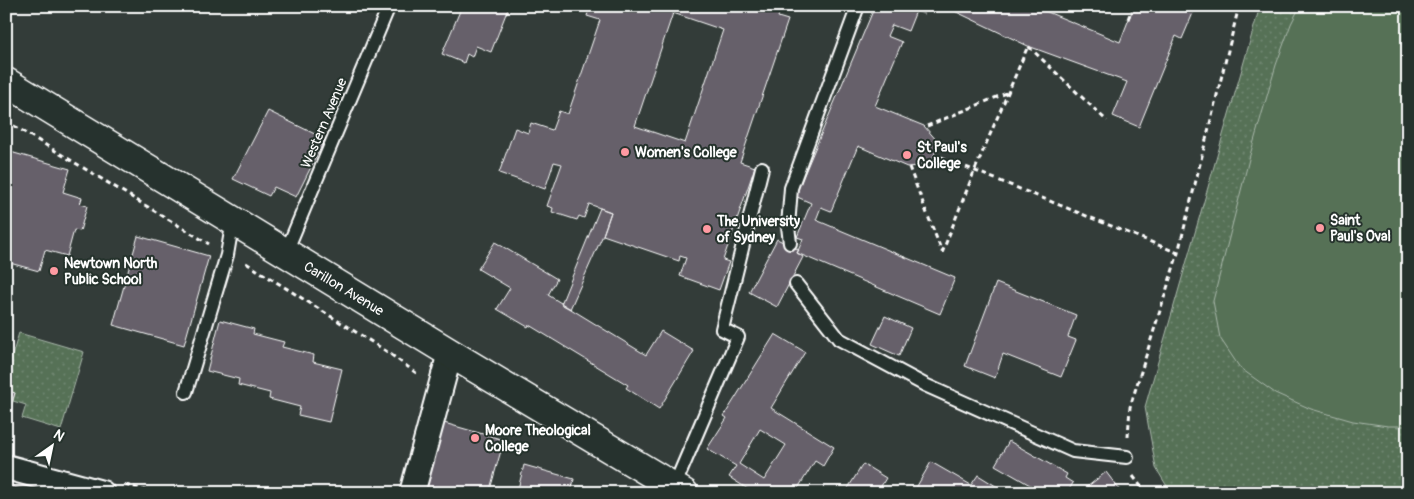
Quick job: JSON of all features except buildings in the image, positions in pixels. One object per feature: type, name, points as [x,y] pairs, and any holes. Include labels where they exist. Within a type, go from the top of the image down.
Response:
[{"type":"main road","name":"Carillon Avenue","points":[[6,82],[450,353],[679,490]]},
{"type":"street","points":[[412,493],[450,353]]},
{"type":"street","points":[[6,467],[102,493]]},
{"type":"lane","name":"Western Avenue","points":[[286,252],[390,6]]},
{"type":"lane","points":[[790,243],[788,226],[791,188],[858,6]]},
{"type":"lane","points":[[679,490],[738,337],[722,329],[762,168]]},
{"type":"lane","points":[[186,392],[227,255],[233,220]]},
{"type":"lane","points":[[796,284],[839,339],[925,385],[1073,451],[1126,457]]},
{"type":"path","points":[[1128,19],[1133,6]]},
{"type":"path","points":[[1146,493],[1126,467],[1130,407],[1178,253],[1239,6]]},
{"type":"path","points":[[909,167],[942,253],[974,172],[1028,46],[1107,121]]},
{"type":"path","points":[[927,126],[1009,92]]},
{"type":"path","points":[[6,121],[227,255],[245,263],[386,351],[440,390]]},
{"type":"path","points":[[941,157],[974,172],[1178,253]]},
{"type":"green space","name":"Saint Paul's Oval","points":[[1260,6],[1408,6],[1408,493],[1171,493],[1156,468],[1145,407]]},
{"type":"green space","name":"Saint Paul's Oval","points":[[1300,6],[1408,6],[1408,426],[1388,426],[1353,421],[1311,409],[1275,393],[1240,368],[1220,338],[1213,301],[1250,155],[1276,65],[1291,24]]},
{"type":"green space","points":[[19,333],[84,352],[61,430],[22,418],[26,405],[13,401],[15,393],[6,390],[6,375]]},
{"type":"place","name":"Women's College","points":[[625,152]]},
{"type":"place","name":"St Paul's College","points":[[907,155]]},
{"type":"place","name":"Saint Paul's Oval","points":[[1320,228]]},
{"type":"place","name":"The University of Sydney","points":[[707,229]]},
{"type":"place","name":"Newtown North Public School","points":[[54,271]]},
{"type":"place","name":"Moore Theological College","points":[[475,438]]}]
